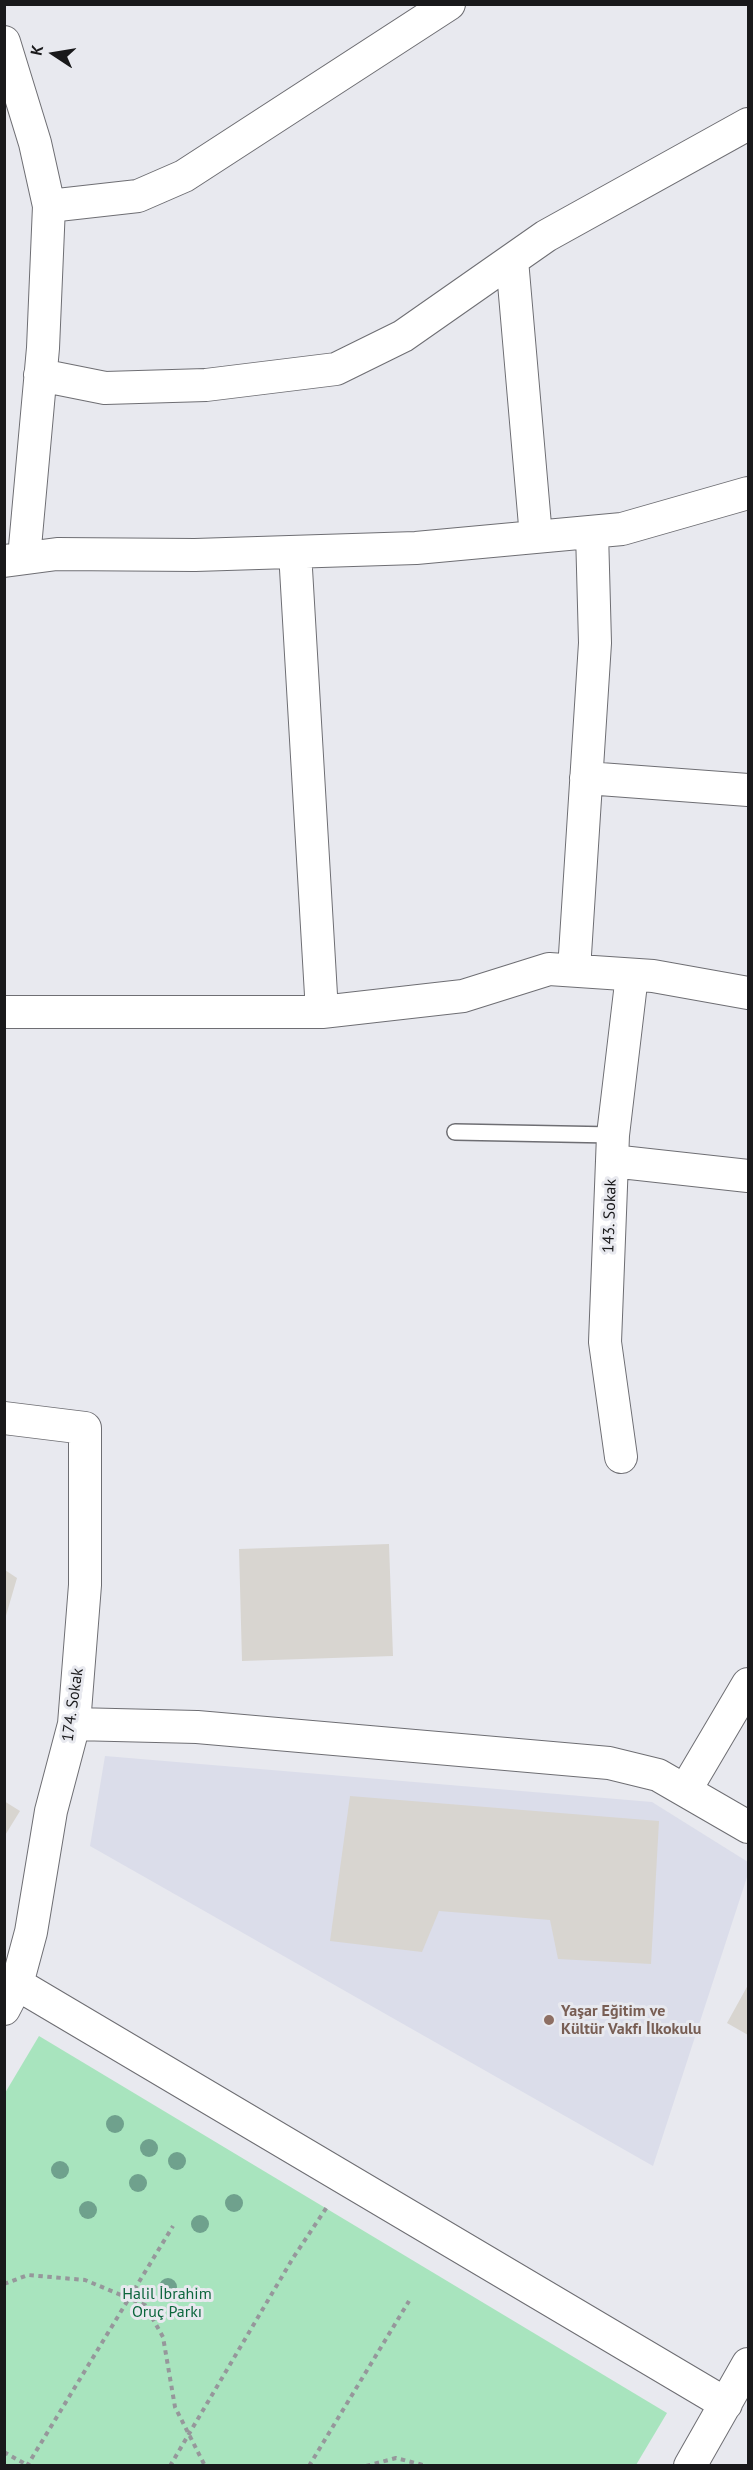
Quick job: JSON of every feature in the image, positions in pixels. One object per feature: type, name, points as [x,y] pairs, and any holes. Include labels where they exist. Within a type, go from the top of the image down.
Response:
[{"type":"street","points":[[49,206],[138,196],[184,176],[449,4]]},
{"type":"street","points":[[4,42],[35,143],[49,206],[40,375],[14,559],[57,554],[295,552],[416,548],[622,529],[748,493]]},
{"type":"street","points":[[40,375],[105,388],[206,385],[336,369],[403,336],[546,236],[748,124]]},
{"type":"street","points":[[512,260],[536,537]]},
{"type":"street","points":[[574,970],[595,643],[592,532]]},
{"type":"street","points":[[295,552],[322,1012]]},
{"type":"street","points":[[586,778],[748,790]]},
{"type":"street","points":[[4,1012],[322,1012],[463,996],[549,969],[632,975],[748,993]]},
{"type":"street","name":"143. Sokak","points":[[621,1457],[605,1342],[612,1148],[632,975]]},
{"type":"street","points":[[612,1148],[748,1176]]},
{"type":"street","name":"174. Sokak","points":[[4,1418],[85,1428],[85,1585],[74,1724],[51,1811],[31,1932],[11,1996]]},
{"type":"street","points":[[687,1789],[748,1684]]},
{"type":"street","points":[[74,1724],[197,1727],[609,1763],[658,1775],[687,1789],[748,1827]]},
{"type":"street","points":[[11,1996],[345,2179],[726,2404]]},
{"type":"street","points":[[690,2466],[748,2364]]},
{"type":"lane","points":[[455,1132],[612,1148]]},
{"type":"path","points":[[170,2466],[293,2258],[345,2179]]},
{"type":"path","points":[[4,2452],[27,2465],[173,2226]]},
{"type":"path","points":[[4,2284],[28,2275],[85,2280],[145,2305],[163,2337],[176,2407],[206,2466]]},
{"type":"path","points":[[309,2466],[409,2301]]},
{"type":"path","points":[[366,2466],[396,2458],[428,2466]]},
{"type":"shaded area","name":"Yaşar Eğitim ve Kültür Vakfı İlkokulu","points":[[105,1756],[652,1802],[748,1862],[748,1874],[653,2166],[90,1846]]},
{"type":"green space","name":"Halil İbrahim Oruç Parkı","points":[[39,2036],[667,2413],[636,2465],[5,2465],[5,2093]]},
{"type":"building","points":[[389,1544],[393,1656],[242,1661],[239,1549]]},
{"type":"building","points":[[5,1570],[17,1578],[5,1619]]},
{"type":"building","points":[[350,1796],[659,1821],[651,1964],[558,1959],[550,1920],[439,1911],[422,1952],[330,1941]]},
{"type":"building","points":[[4,1801],[20,1811],[4,1837]]},
{"type":"building","points":[[748,1985],[748,2035],[727,2023]]},
{"type":"place","name":"Yaşar Eğitim ve Kültür Vakfı İlkokulu","points":[[549,2020]]}]
